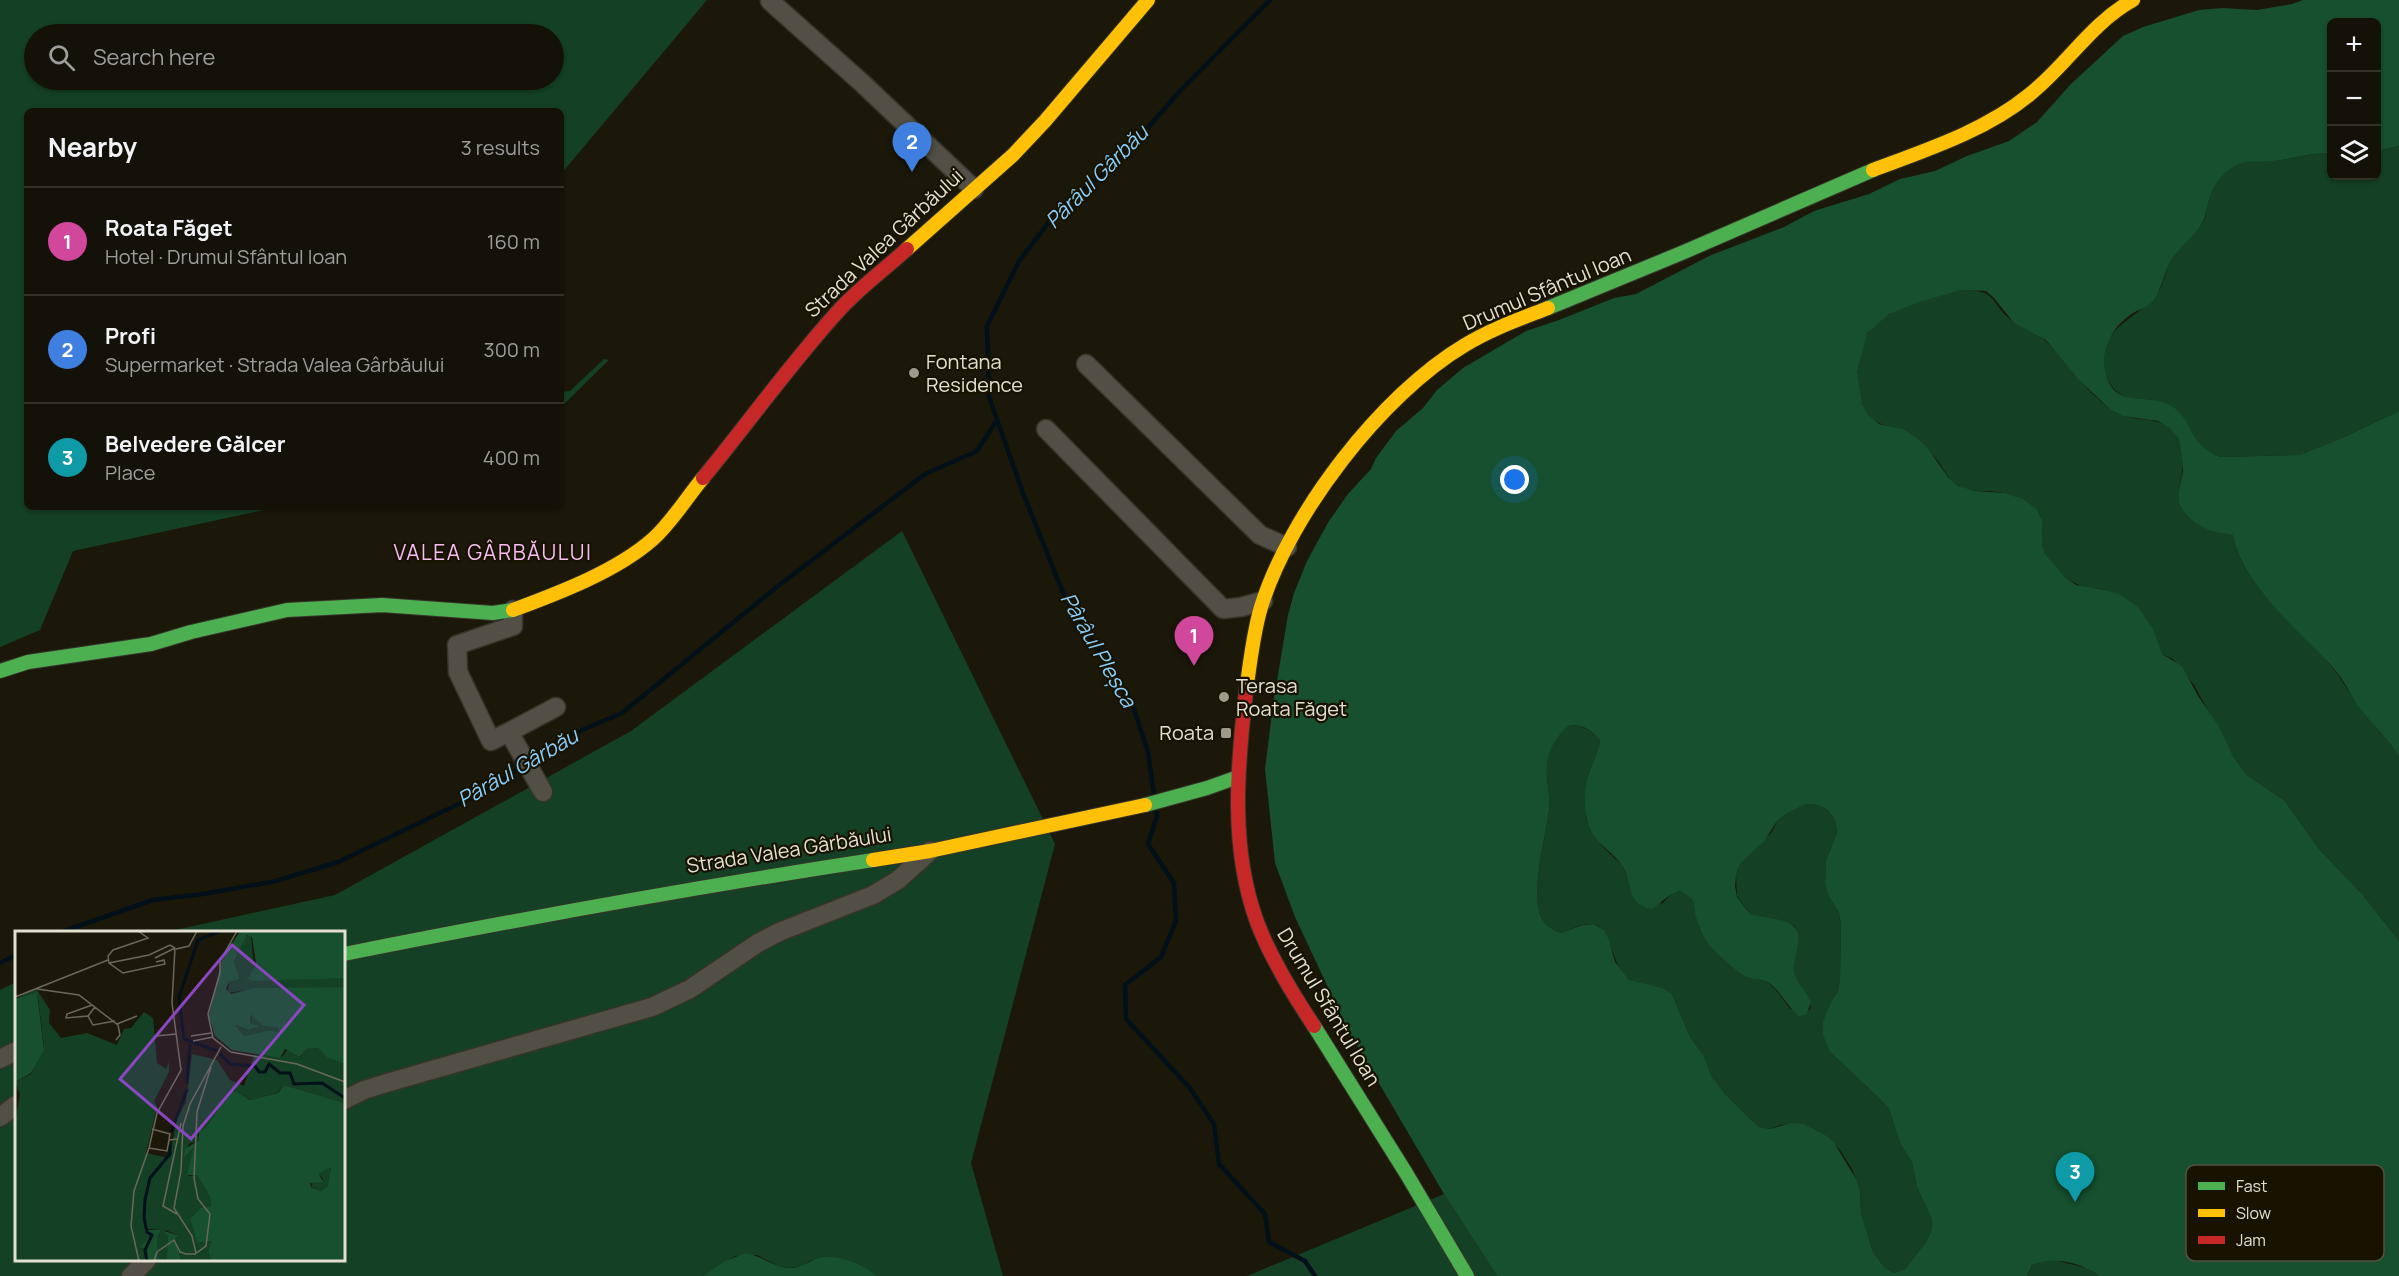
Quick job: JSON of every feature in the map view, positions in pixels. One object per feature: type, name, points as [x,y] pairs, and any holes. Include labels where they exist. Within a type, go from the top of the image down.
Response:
[{"type":"street","name":"Strada Valea Gârbăului","points":[[0,671],[28,662],[151,644],[191,632],[287,610],[382,604],[493,613],[513,610],[538,601],[617,564],[654,538],[743,430],[764,400],[843,306],[1013,155],[1045,121],[1148,0]]},
{"type":"street","name":"Drumul Sfântul Ioan","points":[[1467,1276],[1410,1178],[1273,959],[1251,906],[1238,838],[1238,777],[1248,676],[1263,601],[1287,547],[1317,497],[1348,453],[1397,401],[1456,350],[1513,321],[1692,250],[1845,182],[1946,141],[2004,113],[2042,84],[2099,23],[2133,0]]},
{"type":"street","points":[[770,1],[862,83],[974,189]]},
{"type":"street","points":[[1086,364],[1260,535],[1287,547]]},
{"type":"street","points":[[1046,429],[1223,609],[1263,601]]},
{"type":"street","points":[[513,610],[513,626],[457,645],[458,672],[491,741],[556,707]]},
{"type":"street","points":[[509,732],[543,792]]},
{"type":"street","name":"Strada Valea Gârbăului","points":[[345,954],[528,917],[701,886],[930,851],[1143,805],[1238,777]]},
{"type":"street","points":[[345,1100],[382,1084],[660,1004],[690,989],[758,943],[779,932],[873,895],[898,880],[930,851]]},
{"type":"street","points":[[0,1059],[15,1052]]},
{"type":"street","points":[[0,1117],[15,1106]]},
{"type":"street","points":[[131,1276],[146,1261]]},
{"type":"green space","points":[[0,0],[707,0],[564,170],[564,108],[24,108],[24,510],[264,510],[73,551],[40,630],[0,647]]},
{"type":"green space","points":[[2303,0],[2399,0],[2399,146],[2381,150],[2381,18],[2327,18],[2327,154],[2238,164],[2224,174],[2211,193],[2203,221],[2174,256],[2153,301],[2126,318],[2114,331],[2105,354],[2105,371],[2109,383],[2123,396],[2161,402],[2178,411],[2201,445],[2220,457],[2299,455],[2399,411],[2399,757],[2362,711],[2338,674],[2259,589],[2238,553],[2233,535],[2211,531],[2195,523],[2185,513],[2179,503],[2183,471],[2179,439],[2170,428],[2158,421],[2123,416],[2111,410],[2079,380],[2046,340],[2014,323],[1986,291],[1961,290],[1919,302],[1889,314],[1867,333],[1857,372],[1862,404],[1868,415],[1879,424],[1903,429],[1914,436],[1926,446],[1948,477],[1958,486],[1975,491],[2005,493],[2023,499],[2037,509],[2042,520],[2042,544],[2045,554],[2065,577],[2076,585],[2121,595],[2139,608],[2153,629],[2162,654],[2182,666],[2198,696],[2218,725],[2233,756],[2247,775],[2285,801],[2319,849],[2363,895],[2399,941],[2399,1276],[2099,1276],[2075,1264],[2049,1261],[2032,1265],[2027,1276],[1497,1276],[1444,1194],[1349,1032],[1295,917],[1275,863],[1265,769],[1273,705],[1288,615],[1294,593],[1307,561],[1329,521],[1348,494],[1371,469],[1376,458],[1396,431],[1423,408],[1437,390],[1463,368],[1526,331],[1614,298],[1636,294],[1709,256],[1784,227],[1814,211],[1869,194],[1900,179],[1935,171],[1967,156],[2009,141],[2037,122],[2071,84],[2123,36],[2143,27],[2199,10],[2223,8],[2257,10]],"holes":[[[1570,725],[1587,729],[1600,740],[1586,783],[1585,808],[1588,823],[1593,835],[1623,867],[1634,899],[1644,907],[1652,909],[1670,895],[1680,891],[1686,894],[1694,903],[1697,921],[1713,949],[1745,976],[1772,985],[1799,1016],[1806,1015],[1811,1003],[1794,971],[1798,944],[1795,928],[1783,921],[1750,914],[1737,897],[1736,875],[1740,864],[1765,840],[1777,821],[1786,814],[1806,804],[1818,805],[1828,810],[1835,820],[1837,832],[1826,861],[1825,884],[1827,893],[1839,913],[1841,925],[1840,978],[1838,991],[1823,1022],[1823,1034],[1830,1052],[1889,1109],[1900,1143],[1912,1163],[1917,1187],[1932,1220],[1931,1232],[1926,1242],[1905,1269],[1894,1273],[1885,1268],[1873,1252],[1861,1213],[1860,1190],[1856,1179],[1833,1141],[1804,1124],[1792,1123],[1770,1129],[1759,1127],[1726,1095],[1712,1077],[1704,1056],[1690,1037],[1672,994],[1662,988],[1629,980],[1615,962],[1604,930],[1594,924],[1583,925],[1561,933],[1542,919],[1537,887],[1549,810],[1547,762],[1557,738]]]},
{"type":"green space","points":[[2399,146],[2399,411],[2299,455],[2220,457],[2203,448],[2186,424],[2160,405],[2152,400],[2127,397],[2113,388],[2105,373],[2103,358],[2105,346],[2119,326],[2150,302],[2158,292],[2172,259],[2204,220],[2213,189],[2228,170],[2244,162],[2276,161],[2313,154],[2327,154],[2327,180],[2381,180],[2381,150]]},
{"type":"green space","points":[[1961,290],[1982,292],[1992,298],[2012,321],[2043,339],[2088,389],[2112,410],[2130,417],[2161,423],[2174,431],[2183,454],[2179,503],[2224,533],[2233,535],[2238,553],[2260,590],[2335,671],[2394,749],[2399,757],[2399,941],[2363,895],[2319,849],[2285,801],[2247,775],[2233,756],[2194,685],[2173,659],[2162,654],[2109,593],[2103,589],[2087,588],[2074,583],[2053,565],[2043,548],[2041,518],[2034,507],[2013,496],[1968,490],[1957,485],[1915,438],[1903,430],[1878,423],[1865,411],[1857,376],[1863,341],[1868,332],[1885,317],[1910,304]]},
{"type":"green space","points":[[604,359],[609,360],[564,404],[564,392],[570,391]]},
{"type":"green space","points":[[902,531],[1055,844],[971,1163],[1003,1276],[877,1276],[844,1259],[811,1260],[801,1266],[789,1268],[779,1266],[757,1255],[735,1256],[703,1276],[0,1276],[0,990],[15,982],[15,1261],[345,1261],[345,931],[171,931],[335,895],[631,731]]},
{"type":"green space","points":[[1570,725],[1587,729],[1600,740],[1599,751],[1589,772],[1587,783],[1586,818],[1590,830],[1622,865],[1627,876],[1662,904],[1670,895],[1680,891],[1690,896],[1696,907],[1696,918],[1700,929],[1713,949],[1744,975],[1767,982],[1790,1009],[1810,1010],[1811,1005],[1808,996],[1795,977],[1797,933],[1794,926],[1773,918],[1761,918],[1750,914],[1737,896],[1736,875],[1740,864],[1772,832],[1777,821],[1786,814],[1806,804],[1818,805],[1828,810],[1835,820],[1837,832],[1826,861],[1825,884],[1827,893],[1839,913],[1841,925],[1840,978],[1838,991],[1832,1000],[1830,1052],[1889,1109],[1900,1143],[1912,1163],[1917,1187],[1932,1220],[1931,1232],[1926,1242],[1905,1269],[1894,1273],[1885,1268],[1873,1252],[1861,1213],[1860,1190],[1852,1169],[1840,1150],[1824,1134],[1804,1124],[1781,1125],[1770,1129],[1759,1127],[1726,1095],[1712,1077],[1704,1056],[1690,1037],[1672,994],[1628,979],[1622,973],[1608,938],[1599,926],[1584,925],[1561,933],[1542,919],[1537,887],[1549,810],[1547,761],[1555,742]]},
{"type":"green space","points":[[1444,1194],[1497,1276],[1247,1276]]},
{"type":"green space","points":[[746,1253],[790,1268],[824,1257],[840,1258],[864,1267],[877,1276],[703,1276],[725,1261]]},
{"type":"green space","points":[[2054,1260],[2087,1268],[2099,1276],[2027,1276],[2032,1265]]},
{"type":"waterway","name":"Pârâul Gârbău","points":[[1154,794],[1148,752],[1133,706],[1064,595],[1023,493],[989,397],[987,326],[1019,261],[1059,209],[1115,165],[1180,91],[1270,0]]},
{"type":"waterway","name":"Pârâul Gârbău","points":[[529,761],[561,739],[622,713],[778,586],[925,474],[977,451],[997,420]]},
{"type":"waterway","name":"Pârâul Gârbău","points":[[64,931],[153,900],[276,881],[338,862],[492,788],[522,766]]},
{"type":"waterway","name":"Pârâul Pleșca","points":[[1156,811],[1157,816],[1148,844],[1174,883],[1176,921],[1161,957],[1125,985],[1126,1019],[1190,1088],[1214,1124],[1219,1164],[1265,1214],[1269,1242],[1305,1261],[1315,1276]]},
{"type":"waterway","name":"Pârâul Gârbău","points":[[0,963],[15,956]]},
{"type":"traffic: fast","points":[[1548,308],[1873,170]]},
{"type":"traffic: fast","points":[[0,671],[28,662],[151,644],[191,632],[287,610],[382,605],[493,613],[513,610]]},
{"type":"traffic: fast","points":[[1145,805],[1238,777]]},
{"type":"traffic: fast","points":[[345,954],[608,904],[873,860]]},
{"type":"traffic: fast","points":[[1314,1026],[1467,1276]]},
{"type":"traffic: slow","points":[[907,249],[1013,155],[1045,121],[1148,0]]},
{"type":"traffic: slow","points":[[1873,170],[1934,147],[2012,108],[2043,83],[2104,21],[2133,0]]},
{"type":"traffic: slow","points":[[1246,692],[1258,617],[1275,571],[1293,534],[1316,496],[1342,460],[1371,425],[1433,367],[1485,334],[1548,308]]},
{"type":"traffic: slow","points":[[513,610],[587,580],[639,551],[667,525],[703,478]]},
{"type":"traffic: slow","points":[[873,860],[930,851],[1145,805]]},
{"type":"traffic: jam","points":[[703,478],[788,370],[842,307],[907,249]]},
{"type":"traffic: jam","points":[[1246,692],[1240,750],[1238,808],[1239,837],[1248,894],[1257,922],[1275,962],[1314,1026]]},
{"type":"place","name":"Profi","points":[[912,172]]},
{"type":"place","name":"Fontana Residence","points":[[914,373]]},
{"type":"place","name":"Roata Făget","points":[[1194,666]]},
{"type":"place","name":"Terasa Roata Făget","points":[[1224,697]]},
{"type":"place","name":"Roata","points":[[1226,733]]},
{"type":"place","name":"Belvedere Gălcer","points":[[2075,1202]]},
{"type":"district","name":"VALEA GÂRBĂULUI","points":[[493,553]]}]
